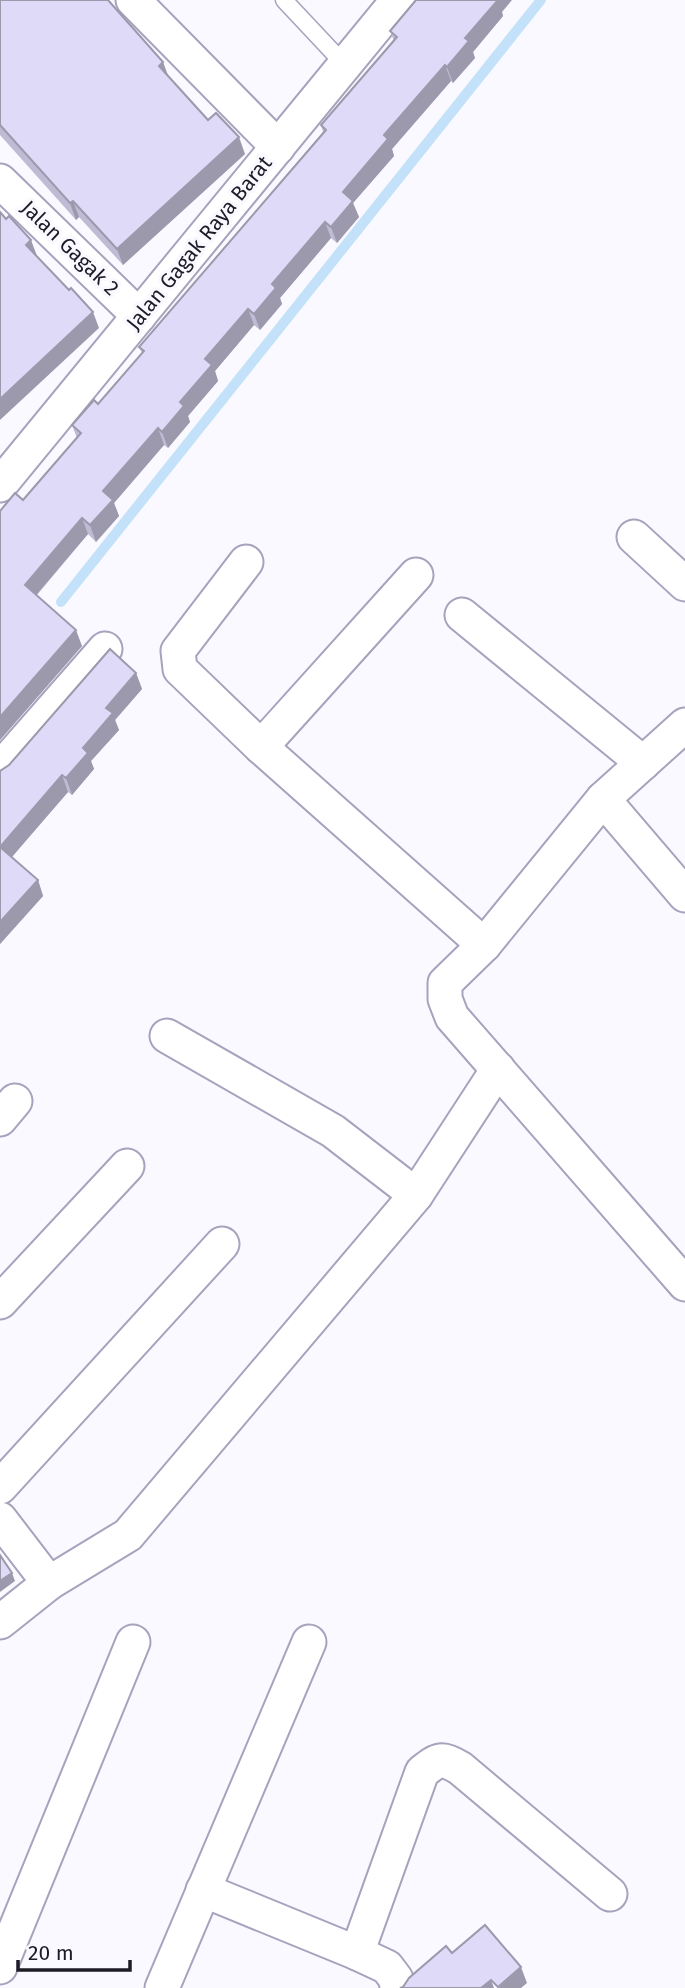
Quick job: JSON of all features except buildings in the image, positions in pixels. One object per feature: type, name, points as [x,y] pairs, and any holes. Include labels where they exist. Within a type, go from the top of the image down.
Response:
[{"type":"street","points":[[133,0],[278,147]]},
{"type":"street","name":"Jalan Gagak Raya Barat","points":[[0,485],[278,147],[393,2]]},
{"type":"street","name":"Jalan Gagak 2","points":[[0,181],[139,316]]},
{"type":"street","points":[[634,537],[685,584]]},
{"type":"street","points":[[246,562],[178,651],[180,669],[261,747],[484,945]]},
{"type":"street","points":[[261,747],[416,575]]},
{"type":"street","points":[[462,615],[642,763]]},
{"type":"street","points":[[0,769],[105,649]]},
{"type":"street","points":[[683,731],[642,763],[603,799],[484,945],[445,983],[445,999],[452,1017],[685,1284]]},
{"type":"street","points":[[603,799],[685,895]]},
{"type":"street","points":[[167,1036],[333,1131],[416,1195]]},
{"type":"street","points":[[2,1626],[49,1583],[128,1535],[416,1195],[498,1069]]},
{"type":"street","points":[[0,1302],[127,1166]]},
{"type":"street","points":[[0,1488],[222,1244]]},
{"type":"street","points":[[0,1520],[49,1583]]},
{"type":"street","points":[[0,1967],[133,1642]]},
{"type":"street","points":[[162,1988],[309,1642]]},
{"type":"street","points":[[357,1953],[422,1772],[438,1760],[447,1760],[460,1768],[610,1894]]},
{"type":"street","points":[[204,1890],[387,1967],[396,1979],[397,1988]]},
{"type":"lane","points":[[284,0],[344,64]]},
{"type":"waterway","points":[[61,602],[541,0]]}]
